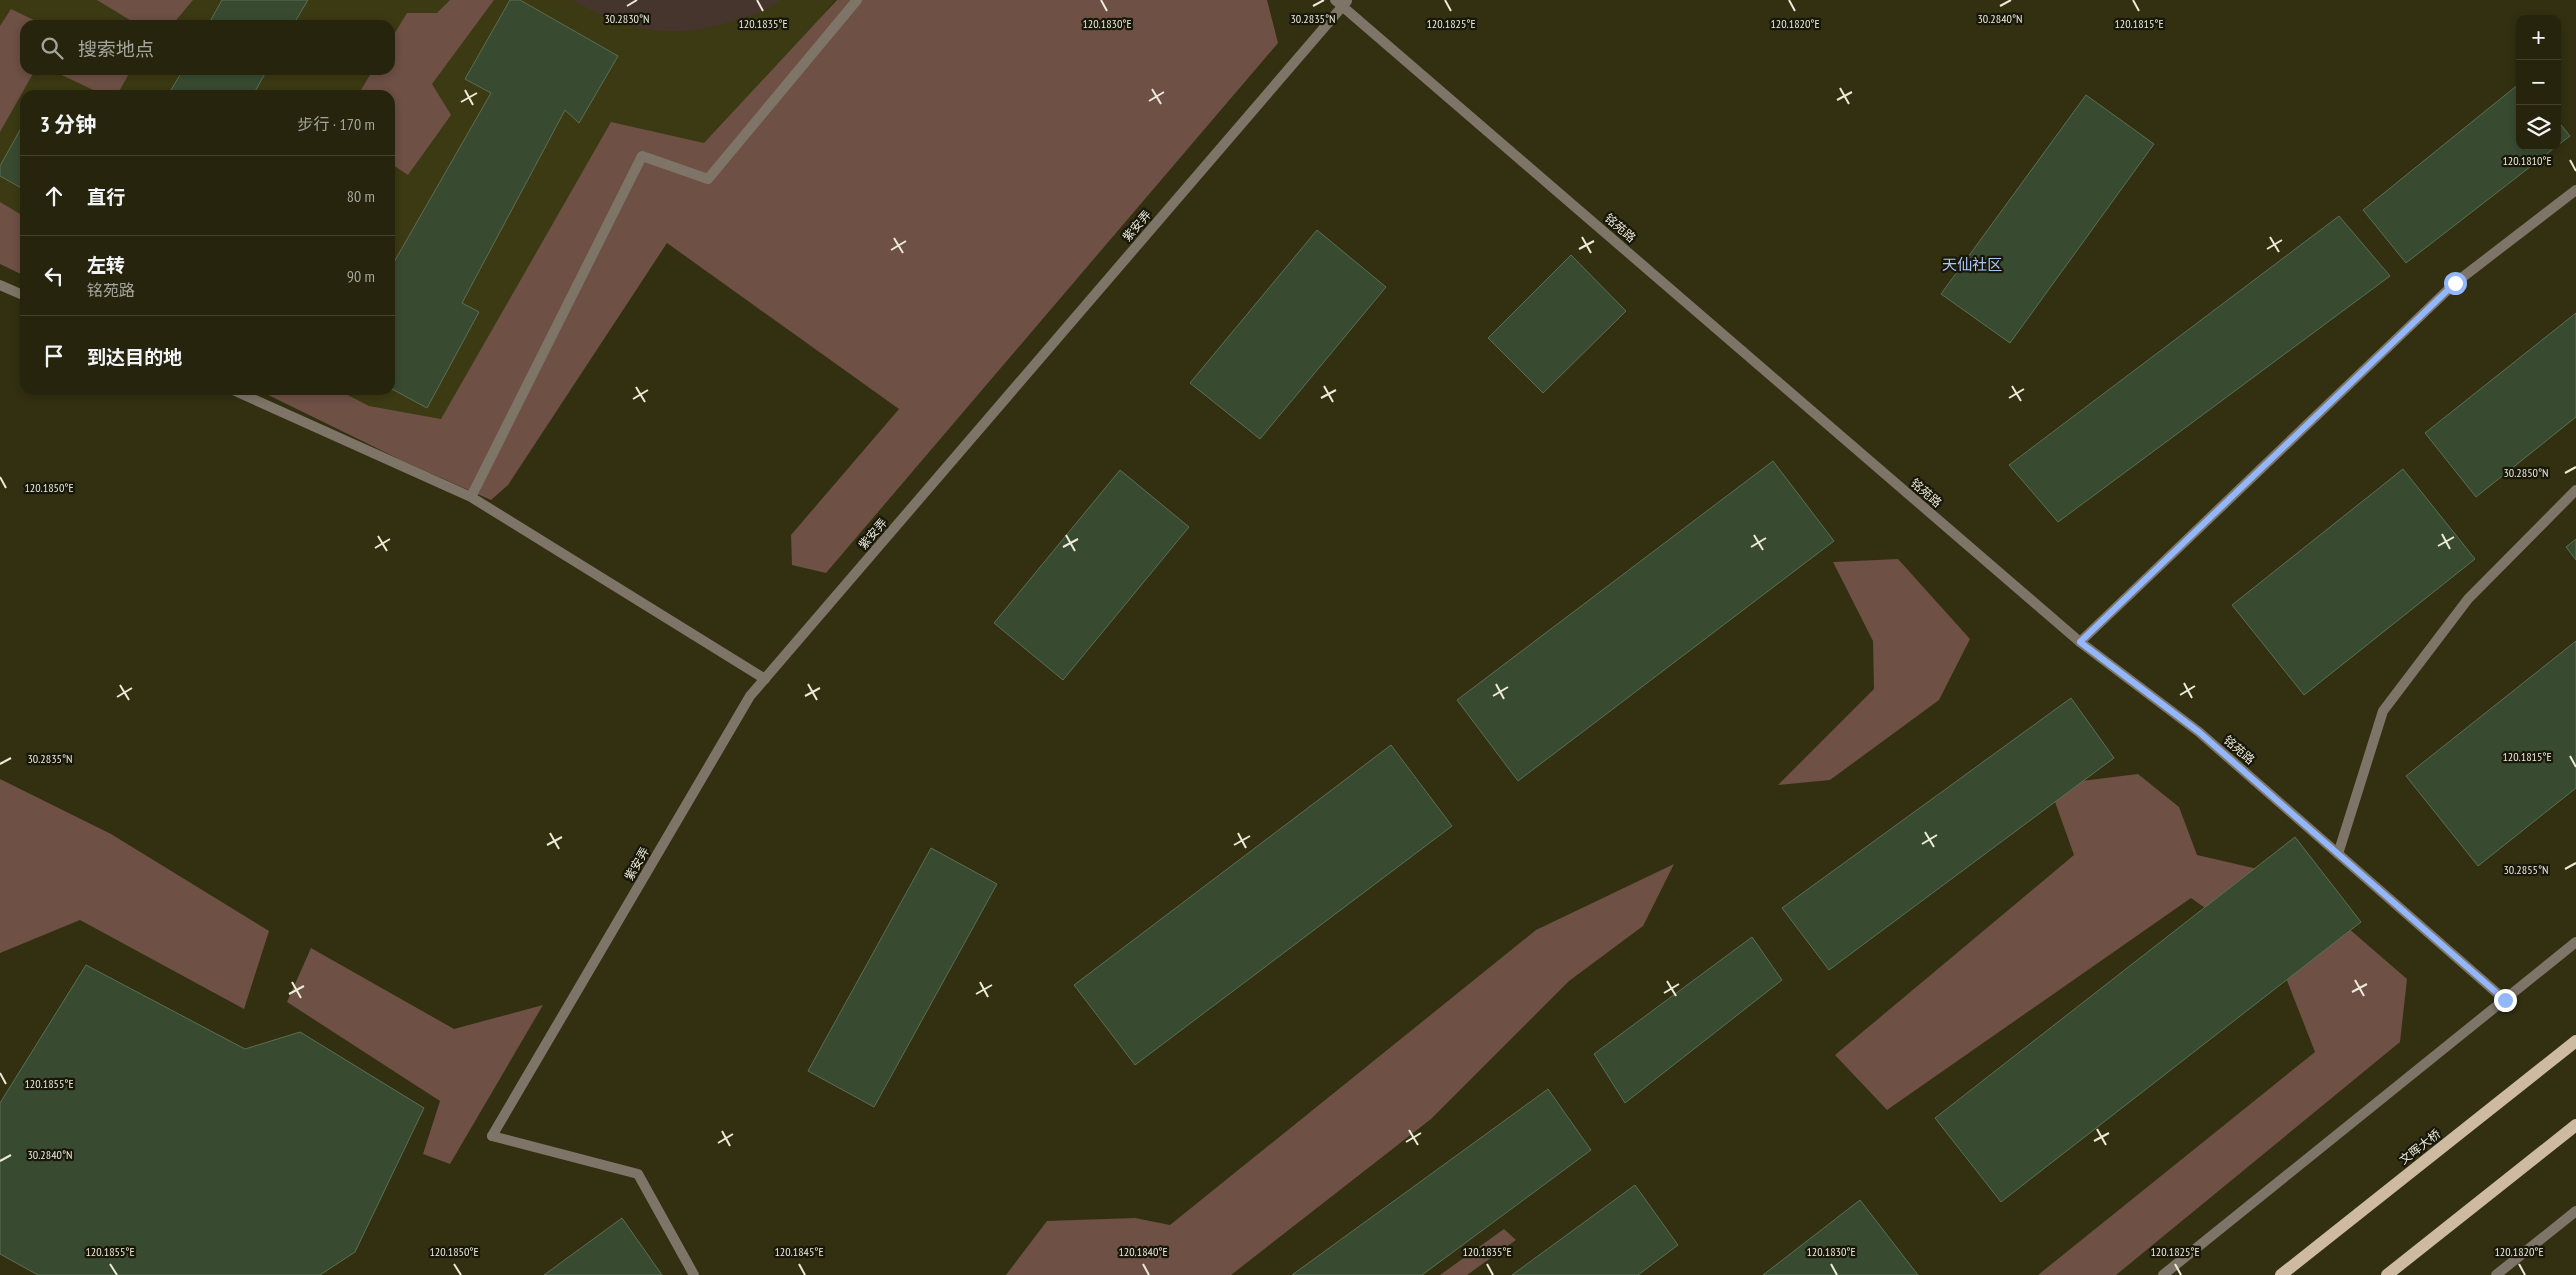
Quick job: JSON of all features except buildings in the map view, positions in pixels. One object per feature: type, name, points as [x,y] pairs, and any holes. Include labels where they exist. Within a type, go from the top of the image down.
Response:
[{"type":"main road","name":"文晖大桥","points":[[2282,1275],[2576,1041]]},
{"type":"main road","points":[[2387,1275],[2576,1125]]},
{"type":"street","points":[[471,497],[642,156],[708,179],[857,0]]},
{"type":"street","name":"铭苑路","points":[[1342,2],[2080,642],[2199,732],[2505,1000]]},
{"type":"street","name":"紫安弄","points":[[694,1275],[638,1174],[492,1136],[750,696],[1342,2]]},
{"type":"street","points":[[2080,642],[2455,283],[2576,190]]},
{"type":"street","points":[[0,284],[20,294]]},
{"type":"street","points":[[244,395],[471,497],[765,679]]},
{"type":"street","points":[[2338,854],[2382,711],[2468,599],[2576,490]]},
{"type":"street","points":[[2163,1275],[2576,942]]},
{"type":"street","points":[[2496,1275],[2576,1211]]},
{"type":"shaded area","points":[[0,0],[835,0],[707,160],[463,485],[278,395],[395,395],[395,90],[20,90],[20,269],[0,259]]},
{"type":"shaded area","points":[[97,0],[193,0],[176,20],[130,20]]},
{"type":"shaded area","points":[[450,0],[494,0],[432,84],[451,115],[408,175],[395,166],[395,90],[361,90],[370,75],[395,75],[395,33],[407,13],[437,13]]},
{"type":"shaded area","points":[[572,0],[780,0],[766,10],[716,26],[673,31],[653,30],[614,20]]},
{"type":"shaded area","points":[[837,0],[1267,0],[1278,43],[826,573],[792,565],[791,535],[899,409],[667,243],[508,485],[491,500],[403,461],[268,395],[348,395],[369,406],[441,419],[611,122],[704,143]]},
{"type":"shaded area","points":[[11,9],[34,20],[20,20],[20,75],[32,75],[24,90],[20,90],[20,97],[0,132],[0,26]]},
{"type":"shaded area","points":[[62,75],[128,75],[120,90],[93,90]]},
{"type":"shaded area","points":[[0,202],[20,214],[20,274],[0,264]]},
{"type":"shaded area","points":[[1898,559],[1970,639],[1939,700],[1830,780],[1778,785],[1874,689],[1873,641],[1833,562]]},
{"type":"shaded area","points":[[2138,774],[2179,807],[2197,855],[2288,876],[2407,979],[2400,1042],[2116,1275],[2038,1275],[2315,1052],[2279,960],[2191,898],[1887,1110],[1835,1055],[2074,855],[2049,785]]},
{"type":"shaded area","points":[[0,779],[111,834],[269,931],[244,1009],[80,920],[0,953]]},
{"type":"shaded area","points":[[1674,864],[1643,926],[1569,981],[1431,1119],[1231,1275],[1006,1275],[1047,1221],[1135,1218],[1170,1225],[1536,930]]},
{"type":"shaded area","points":[[311,948],[454,1029],[543,1005],[450,1164],[423,1154],[440,1101],[287,1002]]},
{"type":"shaded area","points":[[1504,1229],[1516,1240],[1467,1275],[1440,1275]]},
{"type":"district","name":"天仙社区","points":[[1972,265]]},
{"type":"route","points":[[2455,283],[2080,642],[2199,732],[2505,1000]]}]
